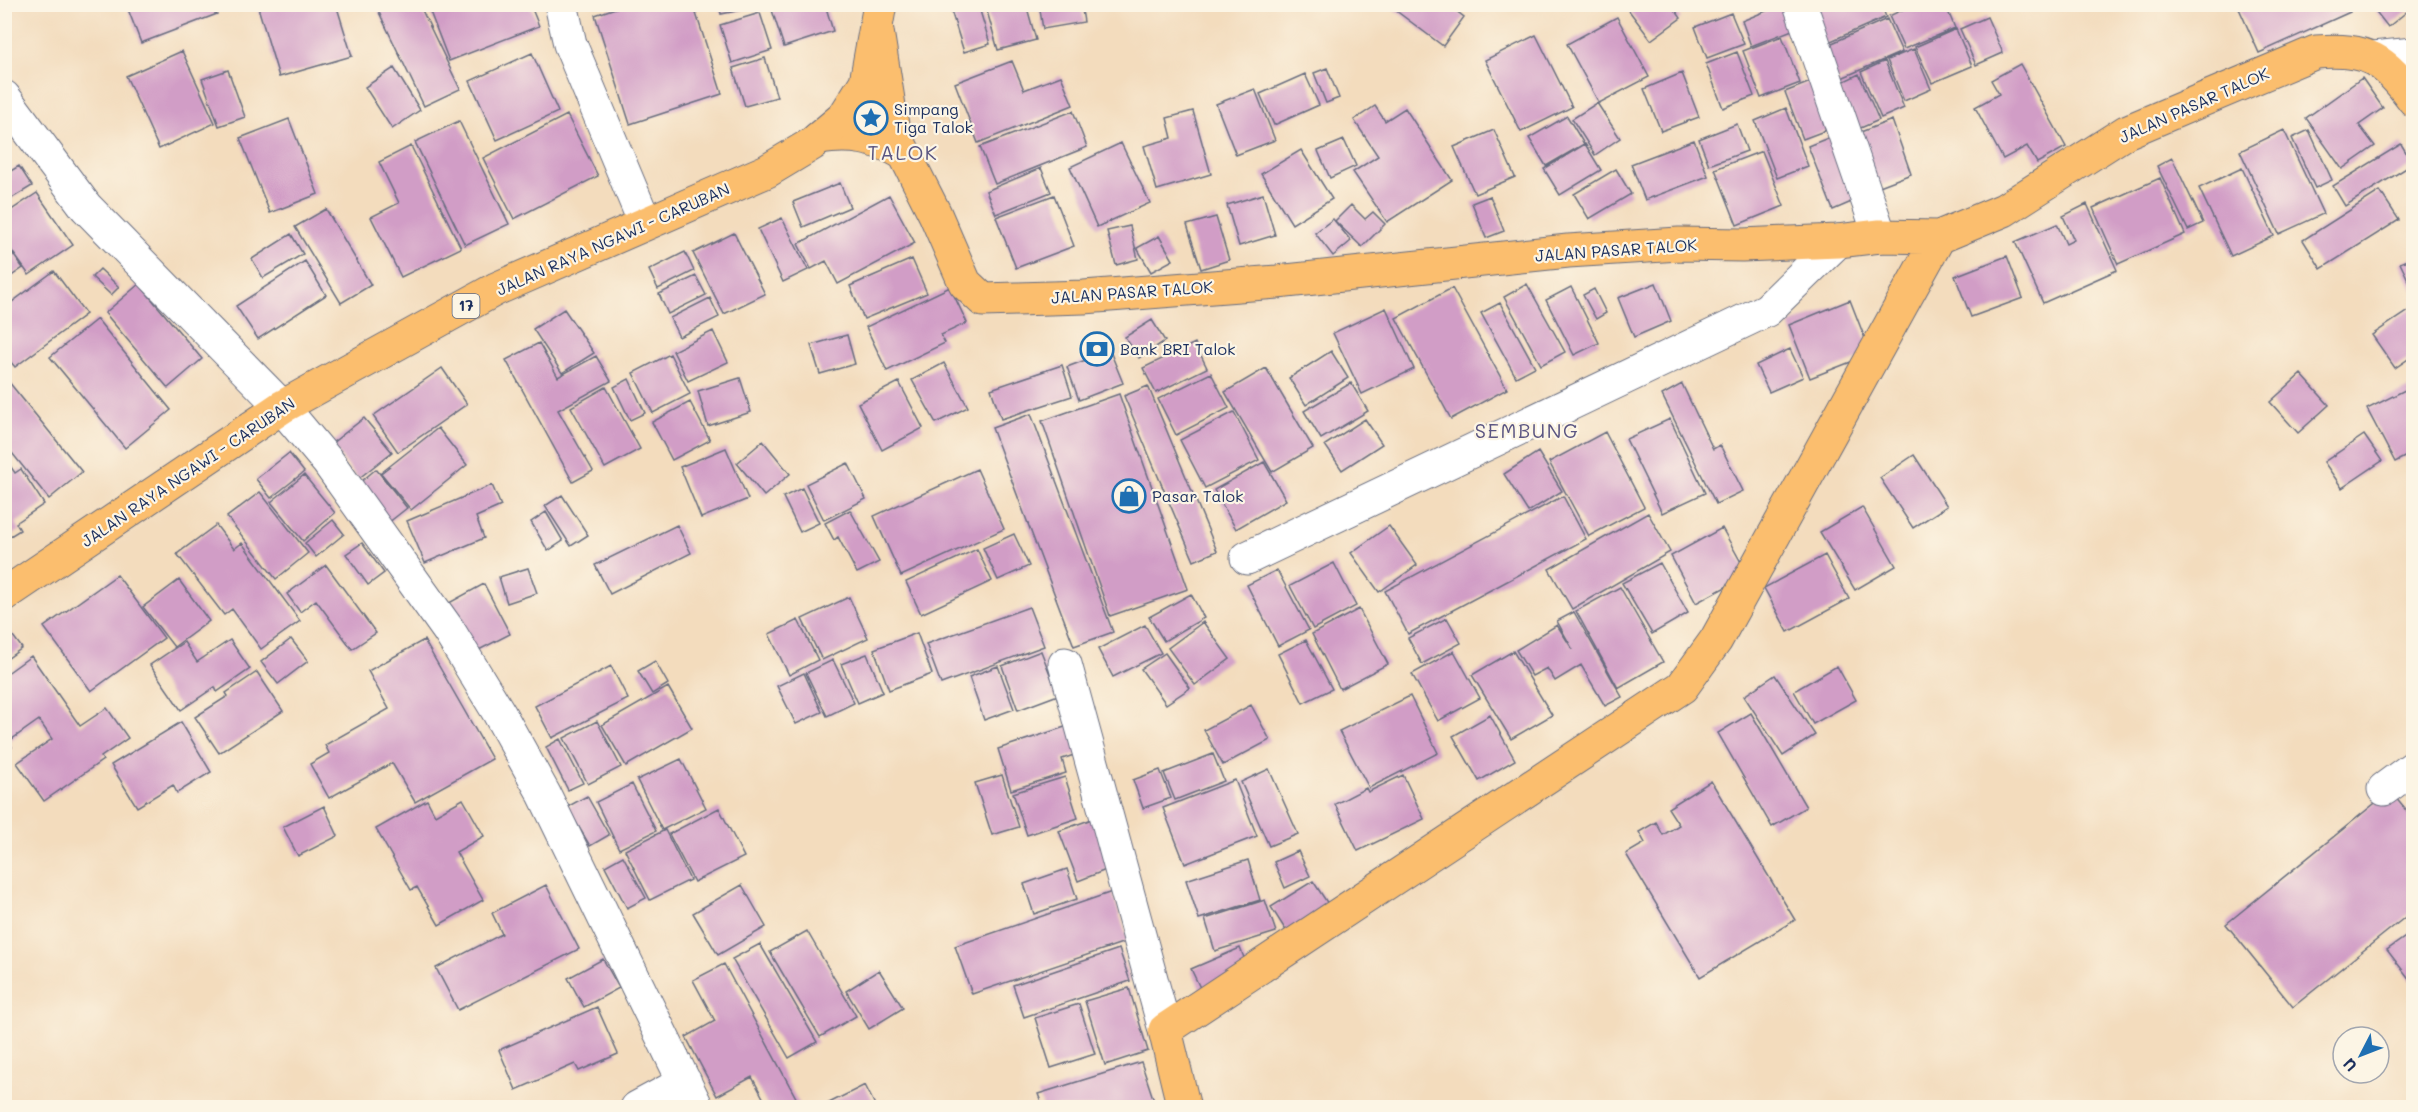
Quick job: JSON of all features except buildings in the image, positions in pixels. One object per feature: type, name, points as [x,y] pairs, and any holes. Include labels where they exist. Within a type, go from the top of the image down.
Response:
[{"type":"main road","name":"JALAN RAYA NGAWI - CARUBAN","points":[[4,595],[282,407],[496,289],[767,171],[819,138],[844,117],[866,82],[878,15]]},
{"type":"main road","name":"JALAN PASAR TALOK","points":[[878,15],[894,131],[935,214],[965,283],[983,300],[1084,297],[1277,282],[1568,251],[1679,244],[1742,245],[1838,241],[1880,236],[1939,237],[2004,210],[2126,132],[2201,98],[2316,52],[2342,50],[2373,58]]},
{"type":"main road","points":[[2373,58],[2394,74],[2414,100]]},
{"type":"main road","points":[[819,138],[855,135],[887,144],[903,153]]},
{"type":"main road","points":[[1184,1107],[1165,1030],[1682,687],[1716,640],[1939,237]]},
{"type":"street","points":[[561,4],[570,44],[645,223]]},
{"type":"street","points":[[1800,4],[1880,236]]},
{"type":"street","points":[[2373,58],[2414,54]]},
{"type":"street","points":[[4,97],[86,207],[282,407],[328,462],[449,631],[499,712],[544,794],[691,1095],[637,1107]]},
{"type":"street","points":[[1246,558],[1767,310],[1838,241]]},
{"type":"street","points":[[1065,664],[1165,1030]]},
{"type":"street","points":[[2384,789],[2414,767]]},
{"type":"place","name":"Simpang Tiga Talok","points":[[871,118]]},
{"type":"place","name":"Bank BRI Talok","points":[[1097,349]]},
{"type":"place","name":"Pasar Talok","points":[[1129,496]]},
{"type":"district","name":"TALOK","points":[[903,153]]},
{"type":"district","name":"SEMBUNG","points":[[1527,431]]}]
